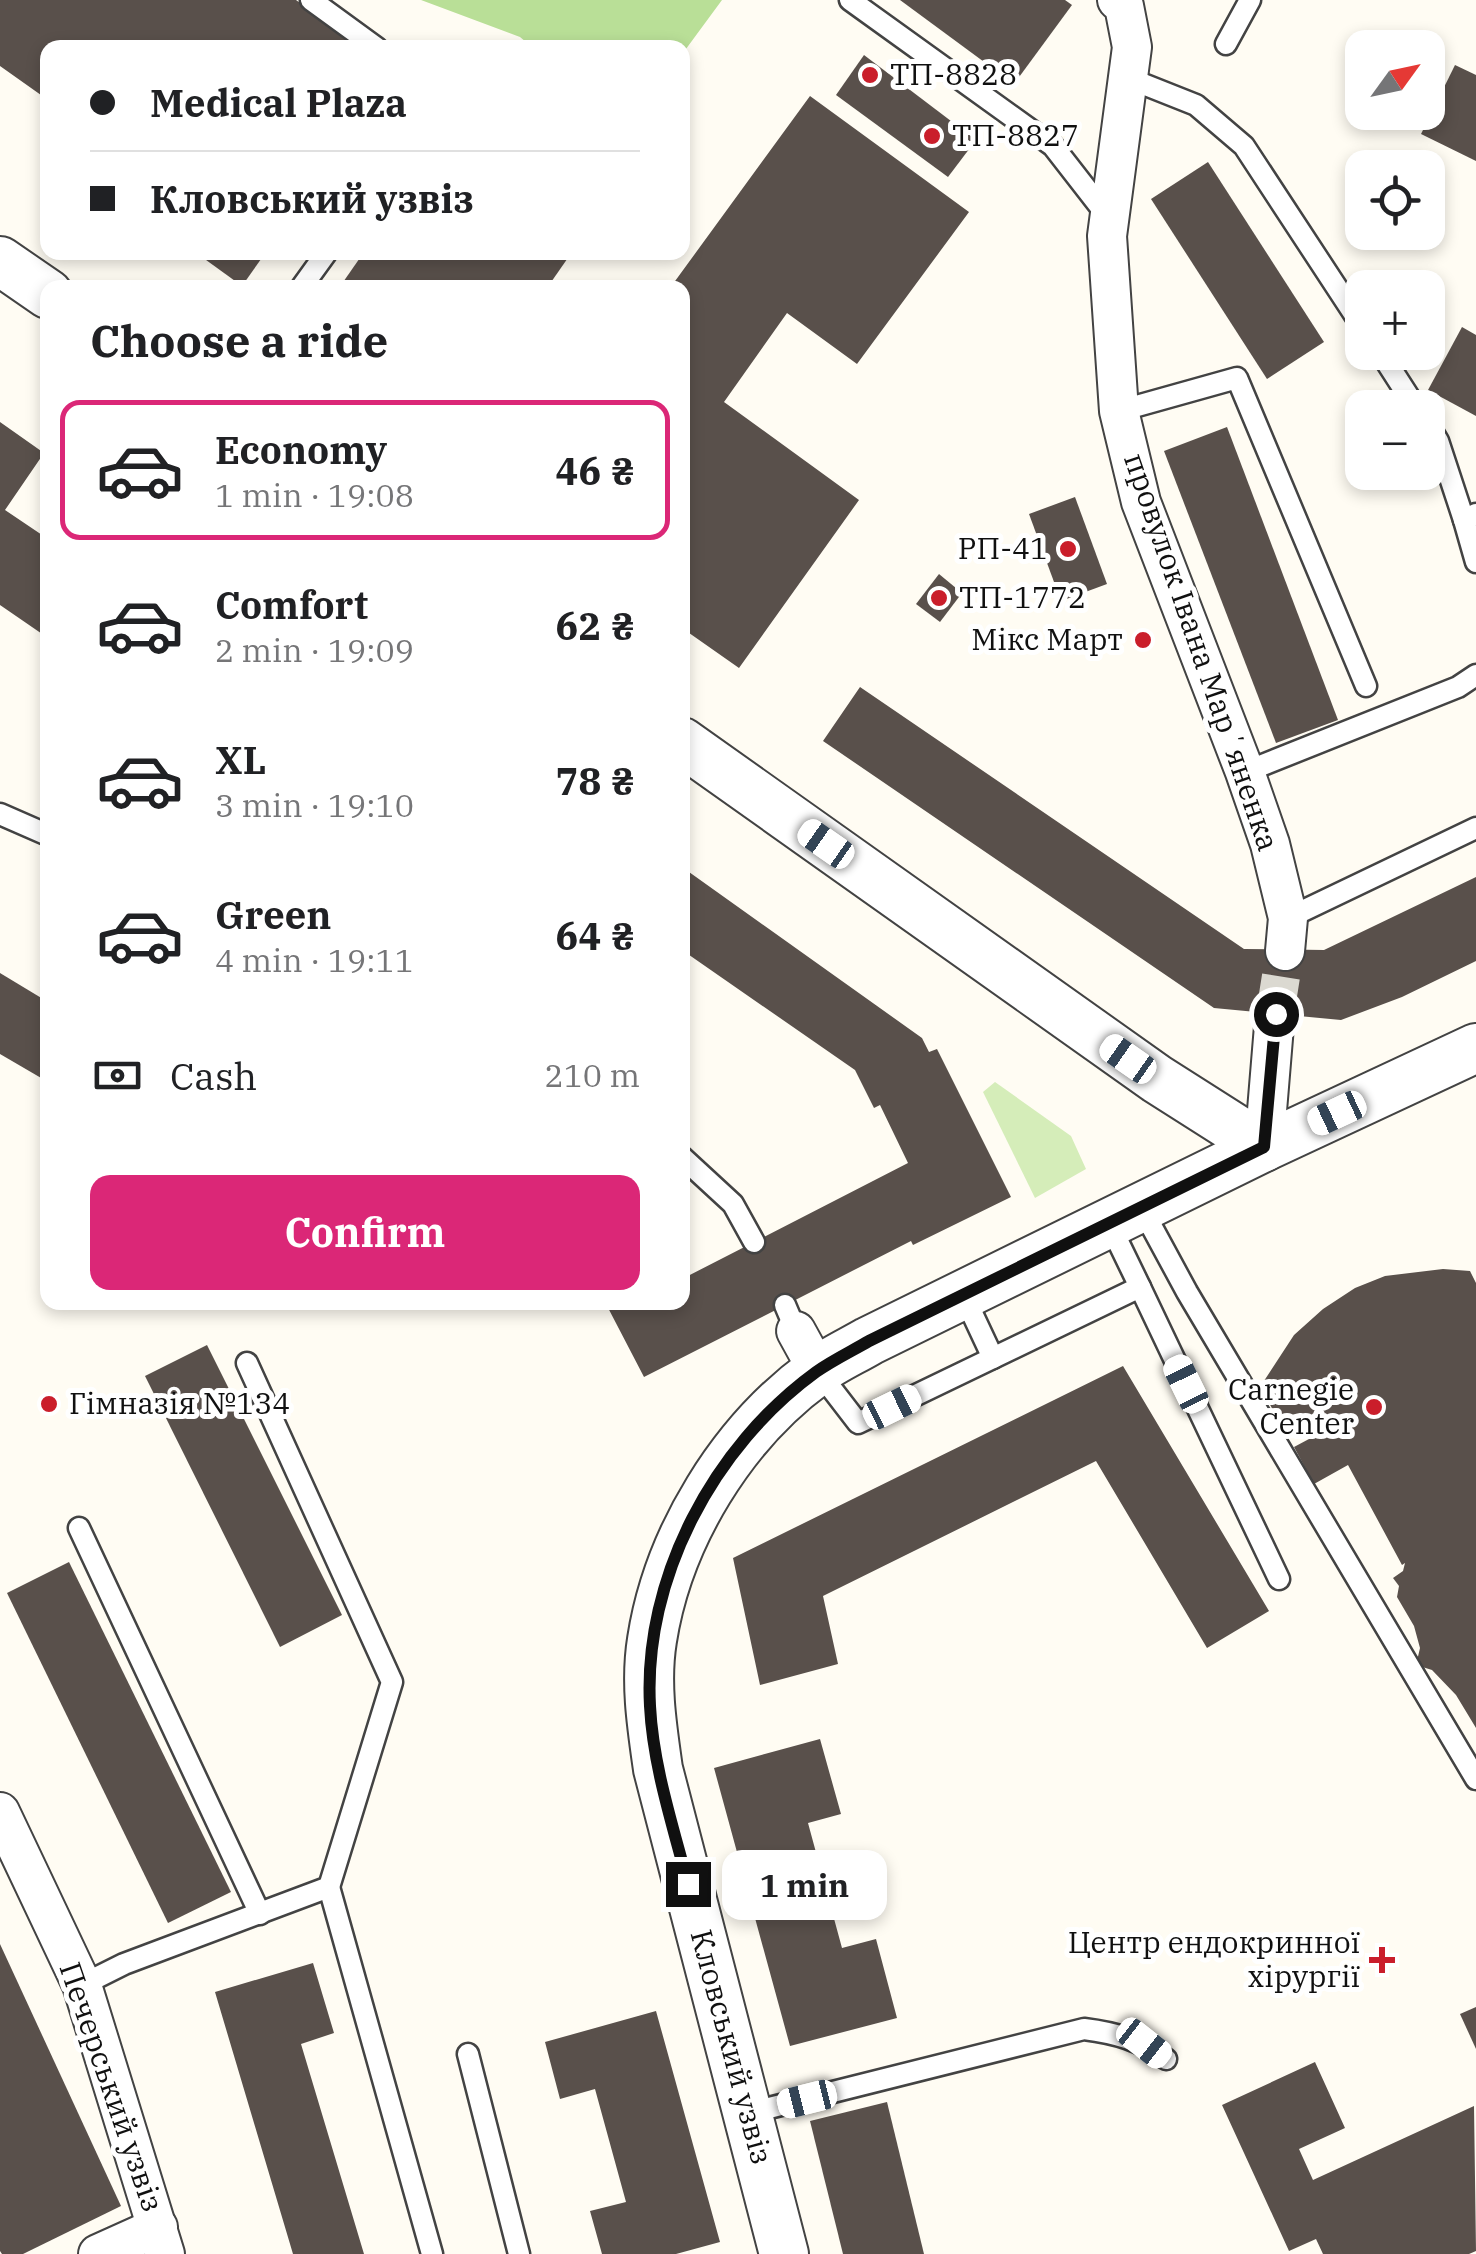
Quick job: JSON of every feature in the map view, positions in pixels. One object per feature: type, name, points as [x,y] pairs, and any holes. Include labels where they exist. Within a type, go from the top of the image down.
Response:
[{"type":"street","name":"провулок Івана Марʼяненка","points":[[1117,0],[1124,6],[1132,48],[1106,236],[1119,410],[1141,502],[1270,844],[1286,934]]},
{"type":"street","points":[[0,261],[40,288]]},
{"type":"street","points":[[690,748],[1156,1079],[1264,1147],[1276,1014]]},
{"type":"street","name":"Кловський узвіз","points":[[784,2254],[658,1770],[650,1706],[651,1642],[662,1597],[686,1532],[708,1489],[744,1439],[781,1401],[800,1335],[963,1294],[1476,1048]]},
{"type":"street","name":"Печерський узвіз","points":[[0,1812],[82,1985],[162,2241]]},
{"type":"street","points":[[98,2254],[162,2241]]},
{"type":"lane","points":[[311,0],[366,40]]},
{"type":"lane","points":[[850,0],[1053,146],[1109,218]]},
{"type":"lane","points":[[1226,44],[1250,0]]},
{"type":"lane","points":[[1128,78],[1196,105],[1244,146],[1345,300]]},
{"type":"lane","points":[[1119,410],[1237,378],[1366,686]]},
{"type":"lane","points":[[1445,458],[1470,517],[1476,562]]},
{"type":"lane","points":[[1245,772],[1458,687],[1476,675]]},
{"type":"lane","points":[[0,814],[40,832]]},
{"type":"lane","points":[[1286,934],[1476,828]]},
{"type":"lane","points":[[690,1165],[733,1204],[754,1242]]},
{"type":"lane","points":[[1125,1215],[1140,1288],[1278,1579]]},
{"type":"lane","points":[[1125,1215],[1256,1410],[1476,1778]]},
{"type":"lane","points":[[800,1335],[858,1424],[1140,1288]]},
{"type":"lane","points":[[963,1294],[993,1358]]},
{"type":"lane","points":[[247,1363],[392,1682],[329,1887],[432,2254]]},
{"type":"lane","points":[[79,1528],[260,1914]]},
{"type":"lane","points":[[82,1985],[124,1964],[329,1887]]},
{"type":"lane","points":[[749,2113],[1084,2029],[1111,2032],[1144,2043],[1166,2060]]},
{"type":"lane","points":[[468,2054],[520,2254]]},
{"type":"green space","points":[[421,0],[722,0],[690,43],[690,40],[520,37]]},
{"type":"green space","points":[[995,1082],[1071,1136],[1086,1169],[1035,1198],[983,1092]]},
{"type":"building","points":[[0,0],[296,0],[351,40],[40,40],[40,94],[0,66]]},
{"type":"building","points":[[900,0],[1065,0],[1072,5],[1014,84]]},
{"type":"building","points":[[864,55],[976,140],[948,177],[836,95]]},
{"type":"building","points":[[1455,65],[1476,75],[1476,161],[1421,134],[1423,130],[1445,130],[1445,85]]},
{"type":"building","points":[[810,96],[969,212],[857,364],[787,313],[724,402],[859,500],[739,668],[690,634],[690,280],[676,280]]},
{"type":"building","points":[[1208,162],[1324,342],[1267,379],[1151,199]]},
{"type":"building","points":[[206,260],[260,260],[246,280],[234,280]]},
{"type":"building","points":[[358,260],[566,260],[553,280],[345,280]]},
{"type":"building","points":[[1462,327],[1476,335],[1476,416],[1445,399],[1445,390],[1428,390],[1439,370],[1445,370],[1445,358]]},
{"type":"building","points":[[0,422],[40,450],[40,459],[5,510],[40,534],[40,632],[0,605]]},
{"type":"building","points":[[1227,427],[1338,720],[1276,743],[1164,451]]},
{"type":"building","name":"РП-41","points":[[1075,497],[1107,584],[1061,601],[1029,514]]},
{"type":"building","name":"ТП-1772","points":[[939,574],[962,593],[940,622],[916,604]]},
{"type":"building","points":[[860,687],[1244,949],[1324,950],[1476,877],[1476,961],[1402,997],[1341,1020],[1214,1008],[823,741]]},
{"type":"building","points":[[690,873],[922,1038],[929,1052],[937,1049],[1011,1197],[913,1245],[911,1241],[644,1377],[609,1310],[690,1310],[690,1275],[908,1163],[880,1105],[874,1108],[855,1070],[690,956]]},
{"type":"building","points":[[0,973],[40,997],[40,1077],[0,1054]]},
{"type":"building","name":"Carnegie Center","points":[[1443,1269],[1470,1271],[1476,1283],[1476,1728],[1456,1695],[1432,1670],[1416,1665],[1420,1648],[1414,1626],[1397,1597],[1399,1586],[1393,1578],[1403,1571],[1405,1563],[1402,1565],[1348,1465],[1314,1484],[1294,1447],[1309,1439],[1302,1427],[1287,1435],[1260,1387],[1294,1335],[1355,1288],[1385,1276]]},
{"type":"building","points":[[207,1345],[342,1615],[280,1647],[145,1376]]},
{"type":"building","points":[[1123,1366],[1269,1611],[1207,1648],[1096,1461],[823,1596],[838,1664],[760,1685],[733,1558]]},
{"type":"building","points":[[69,1562],[231,1892],[168,1923],[7,1593]]},
{"type":"building","points":[[820,1739],[841,1814],[808,1823],[842,1948],[876,1939],[897,2018],[790,2046],[714,1768]]},
{"type":"building","points":[[0,1944],[121,2206],[23,2254],[0,2251]]},
{"type":"building","points":[[313,1963],[334,2033],[301,2044],[364,2254],[293,2254],[215,1992]]},
{"type":"building","points":[[1476,2007],[1476,2049],[1460,2014]]},
{"type":"building","points":[[656,2011],[720,2242],[676,2254],[602,2254],[590,2211],[626,2202],[595,2089],[560,2099],[545,2042]]},
{"type":"building","points":[[1315,2062],[1345,2128],[1299,2149],[1313,2180],[1474,2106],[1476,2251],[1323,2254],[1316,2239],[1289,2251],[1222,2105]]},
{"type":"building","points":[[887,2102],[924,2254],[843,2254],[810,2121]]},
{"type":"tunnel","points":[[1275,1014],[1285,951]]},
{"type":"place","name":"ТП-8828","points":[[870,75]]},
{"type":"place","name":"ТП-8827","points":[[932,136]]},
{"type":"place","name":"РП-41","points":[[1068,549]]},
{"type":"place","name":"ТП-1772","points":[[939,598]]},
{"type":"place","name":"Мікс Март","points":[[1143,640]]},
{"type":"place","name":"Гімназія №134","points":[[49,1404]]},
{"type":"place","name":"Carnegie Center","points":[[1374,1407]]},
{"type":"place","name":"Центр ендокринної хірургії","points":[[1382,1960]]},
{"type":"route","points":[[688,1884],[658,1770],[650,1706],[651,1642],[662,1597],[686,1532],[708,1489],[744,1439],[818,1370],[869,1341],[1264,1147],[1276,1014]]}]
